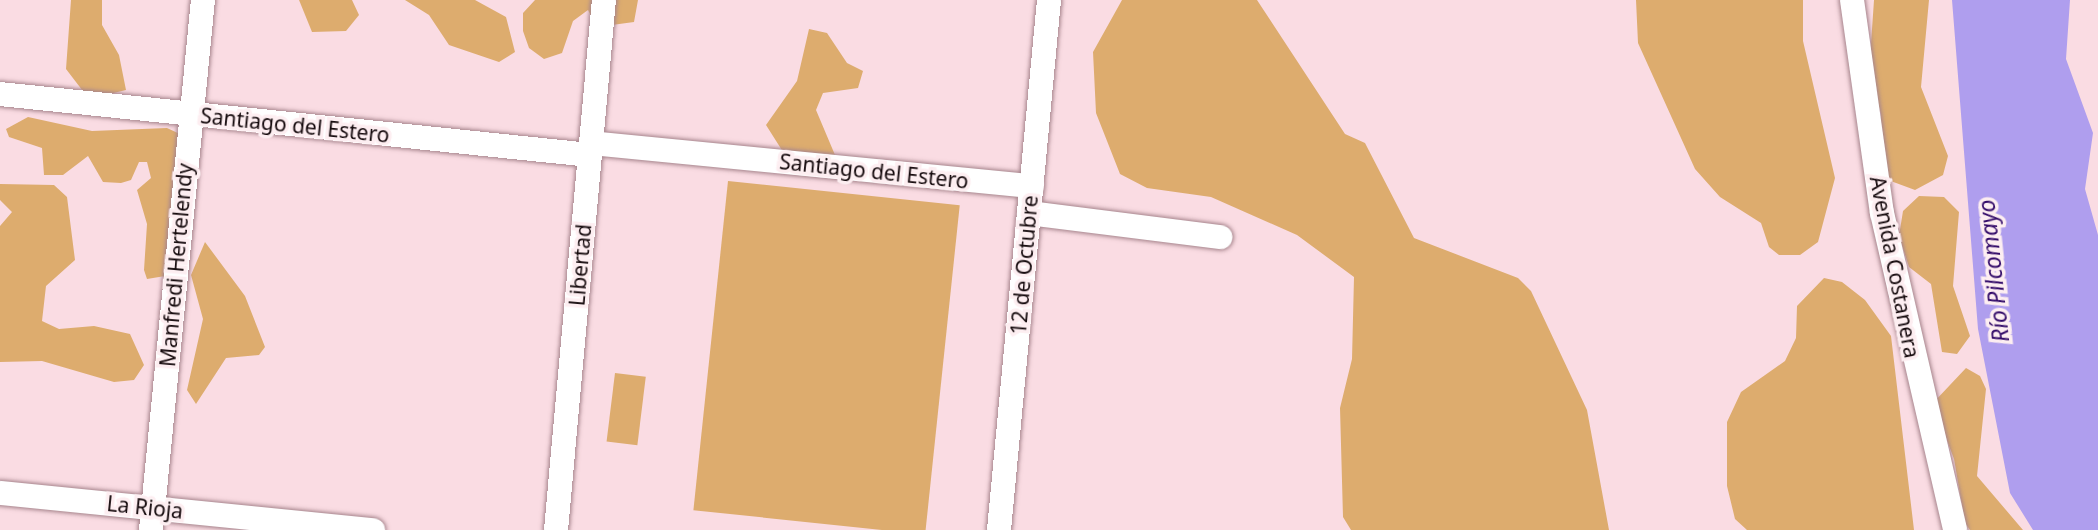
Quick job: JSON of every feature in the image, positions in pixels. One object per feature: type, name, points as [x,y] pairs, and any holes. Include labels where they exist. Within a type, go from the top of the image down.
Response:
[{"type":"street","name":"Manfredi Hertelendy","points":[[152,519],[203,0]]},
{"type":"street","name":"Libertad","points":[[556,530],[604,0]]},
{"type":"street","name":"12 de Octubre","points":[[999,530],[1049,0]]},
{"type":"street","name":"Avenida Costanera","points":[[1852,0],[1882,213],[1955,530]]},
{"type":"street","name":"Santiago del Estero","points":[[0,94],[190,114],[1031,186]]},
{"type":"street","points":[[1029,213],[1220,237]]},
{"type":"street","name":"La Rioja","points":[[0,493],[152,519],[373,530]]},
{"type":"shaded area","points":[[71,0],[102,0],[102,25],[119,55],[126,90],[89,99],[66,69]]},
{"type":"shaded area","points":[[299,0],[352,0],[359,15],[346,31],[312,32]]},
{"type":"shaded area","points":[[405,0],[475,0],[506,17],[515,52],[499,62],[449,45],[429,15]]},
{"type":"shaded area","points":[[535,0],[638,0],[634,22],[597,27],[588,10],[573,21],[562,53],[544,59],[529,48],[523,31],[523,13]]},
{"type":"shaded area","points":[[1122,0],[1257,0],[1345,134],[1365,143],[1414,238],[1518,278],[1531,291],[1587,410],[1609,530],[1351,530],[1343,517],[1340,408],[1352,359],[1354,277],[1297,235],[1211,197],[1147,188],[1120,174],[1096,113],[1093,52]]},
{"type":"shaded area","points":[[1636,0],[1803,0],[1803,41],[1835,178],[1818,242],[1800,255],[1779,255],[1769,247],[1761,223],[1720,197],[1695,169],[1638,43]]},
{"type":"shaded area","points":[[1874,0],[1929,0],[1921,87],[1948,156],[1943,175],[1915,190],[1888,180],[1879,151],[1881,114],[1869,73]]},
{"type":"shaded area","points":[[809,29],[827,33],[847,63],[863,71],[858,88],[823,93],[816,110],[835,155],[785,155],[766,125],[797,81]]},
{"type":"shaded area","points":[[28,117],[92,131],[167,128],[182,135],[165,276],[147,279],[144,270],[147,224],[137,190],[151,178],[147,162],[139,162],[131,180],[121,183],[103,182],[88,156],[63,175],[44,175],[42,148],[9,137],[6,129]]},
{"type":"shaded area","points":[[728,181],[960,205],[926,530],[882,530],[693,510]]},
{"type":"shaded area","points":[[0,184],[54,185],[67,197],[75,260],[46,286],[42,321],[59,329],[94,326],[130,334],[144,365],[134,380],[114,382],[42,361],[0,362],[0,226],[12,212],[0,200]]},
{"type":"shaded area","points":[[1919,196],[1944,197],[1959,212],[1953,286],[1970,336],[1957,354],[1942,352],[1931,284],[1909,267],[1899,236],[1903,211]]},
{"type":"shaded area","points":[[205,242],[245,296],[265,347],[259,355],[226,358],[196,404],[187,390],[203,319],[191,275]]},
{"type":"shaded area","points":[[1824,278],[1842,282],[1865,300],[1891,336],[1914,530],[1747,530],[1735,519],[1727,486],[1727,422],[1741,392],[1785,361],[1796,338],[1797,306]]},
{"type":"shaded area","points":[[1966,368],[1980,376],[1986,389],[1977,476],[2023,530],[1970,530],[1965,523],[1954,459],[1933,403]]},
{"type":"shaded area","points":[[615,373],[646,377],[637,445],[607,441]]},
{"type":"water","name":"Río Pilcomayo","points":[[1952,0],[2070,0],[2066,59],[2093,133],[2085,189],[2098,235],[2098,530],[2033,530],[2010,493],[1978,329]]}]
